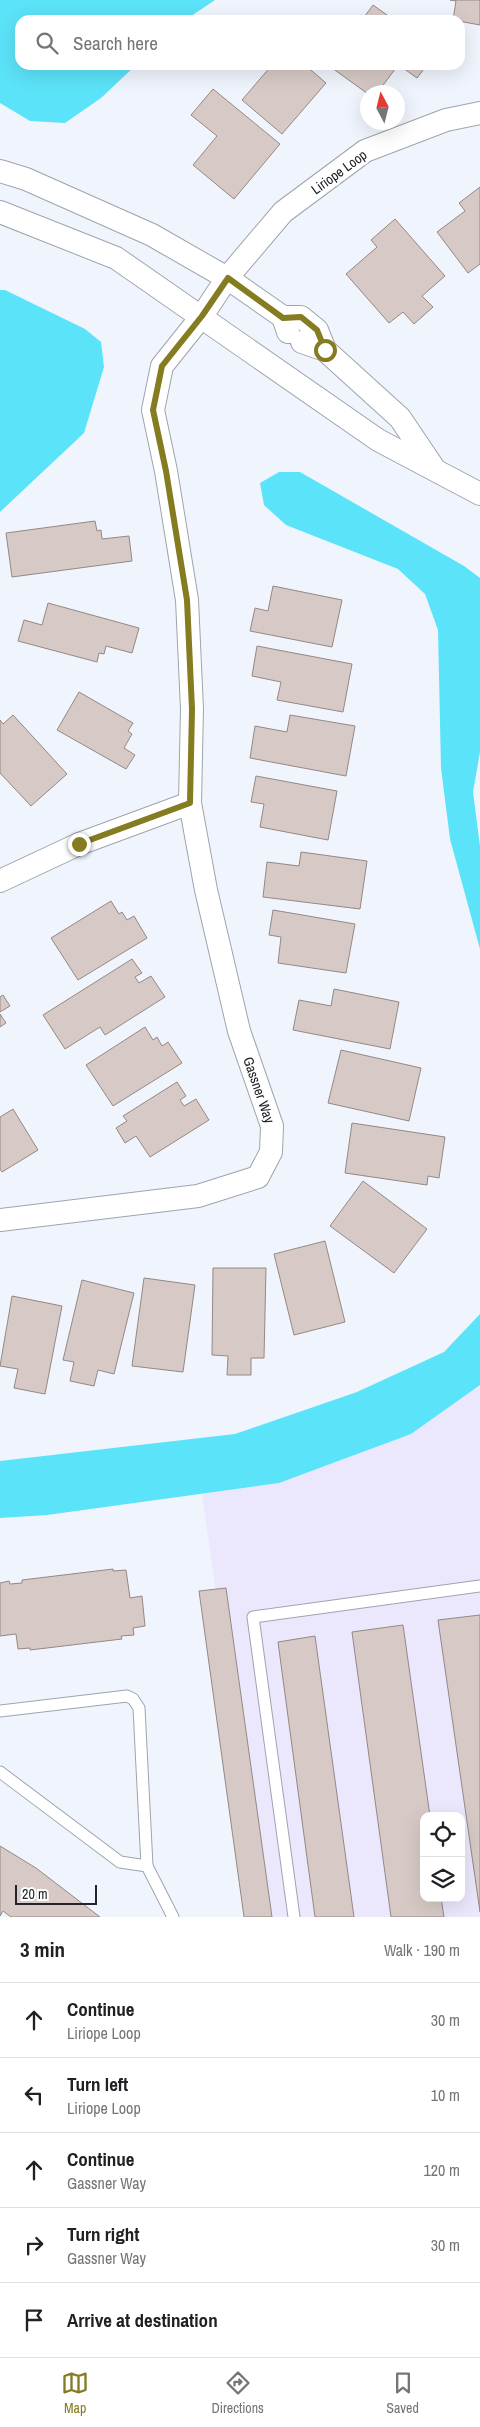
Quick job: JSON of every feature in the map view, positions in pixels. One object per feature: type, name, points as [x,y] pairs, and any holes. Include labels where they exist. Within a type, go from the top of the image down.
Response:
[{"type":"street","name":"Liriope Loop","points":[[202,316],[228,278],[283,212],[365,151],[446,120],[480,113]]},
{"type":"street","points":[[0,171],[26,179],[152,235],[228,278],[291,330],[325,350],[400,418],[435,470]]},
{"type":"street","points":[[0,212],[116,258],[378,440],[480,494]]},
{"type":"street","name":"Gassner Way","points":[[0,1220],[198,1196],[258,1177],[271,1152],[272,1126],[239,1032],[206,890],[190,803],[192,709],[187,600],[166,471],[153,410],[162,366],[202,316]]},
{"type":"street","points":[[291,330],[301,317],[317,330],[325,350]]},
{"type":"street","points":[[337,411],[359,382]]},
{"type":"street","points":[[0,881],[79,844],[190,803]]},
{"type":"lane","points":[[294,1917],[253,1616],[480,1586]]},
{"type":"lane","points":[[0,1711],[127,1696],[133,1699],[139,1708],[147,1866],[173,1917]]},
{"type":"lane","points":[[0,1772],[120,1862],[147,1866]]},
{"type":"shaded area","points":[[480,1385],[480,1917],[261,1917],[202,1494],[279,1483]]},
{"type":"water","points":[[0,0],[215,0],[192,15],[15,15],[15,70],[131,70],[101,98],[65,123],[30,121],[0,103]]},
{"type":"water","points":[[0,290],[5,290],[85,329],[101,342],[104,367],[84,433],[0,512]]},
{"type":"water","points":[[279,472],[300,472],[464,566],[480,578],[480,752],[473,792],[480,846],[480,949],[450,839],[441,768],[438,630],[425,594],[398,569],[286,525],[264,505],[260,483]]},
{"type":"water","points":[[480,1314],[480,1385],[411,1434],[279,1483],[47,1515],[0,1518],[0,1461],[235,1434],[357,1392],[444,1352]]},
{"type":"building","points":[[450,0],[480,0],[480,25],[465,22],[465,15],[454,15],[456,1]]},
{"type":"building","points":[[373,5],[387,15],[366,15]]},
{"type":"building","points":[[268,70],[311,70],[326,83],[282,134],[242,100]]},
{"type":"building","points":[[335,70],[394,70],[383,85],[360,85],[360,88]]},
{"type":"building","points":[[406,70],[423,70],[417,78]]},
{"type":"building","points":[[213,89],[280,144],[234,199],[193,165],[217,136],[191,115]]},
{"type":"building","points":[[480,187],[480,264],[468,273],[437,232],[465,211],[459,203]]},
{"type":"building","points":[[395,219],[445,276],[422,296],[433,307],[414,324],[403,312],[389,323],[346,274],[377,247],[371,240]]},
{"type":"building","points":[[95,521],[97,531],[101,530],[102,539],[129,536],[132,561],[12,577],[6,533]]},
{"type":"building","points":[[273,586],[342,600],[332,647],[250,631],[255,608],[268,611]]},
{"type":"building","points":[[48,603],[139,628],[132,653],[106,646],[104,654],[99,653],[97,662],[18,641],[24,620],[42,625]]},
{"type":"building","points":[[257,646],[352,664],[343,712],[277,700],[281,682],[252,676]]},
{"type":"building","points":[[79,692],[133,723],[128,731],[132,734],[124,748],[135,755],[126,769],[57,730]]},
{"type":"building","points":[[13,715],[67,774],[31,806],[0,773],[0,720],[3,724]]},
{"type":"building","points":[[290,715],[355,726],[346,776],[250,758],[255,726],[287,732]]},
{"type":"building","points":[[256,776],[337,791],[328,840],[260,827],[264,804],[251,802]]},
{"type":"building","points":[[301,852],[367,861],[360,909],[263,897],[267,862],[299,866]]},
{"type":"building","points":[[111,901],[119,914],[122,912],[127,920],[134,916],[147,938],[78,980],[51,938]]},
{"type":"building","points":[[273,910],[355,924],[346,973],[278,963],[281,937],[269,935]]},
{"type":"building","points":[[132,959],[142,973],[135,977],[139,983],[151,976],[165,997],[105,1035],[100,1027],[65,1049],[43,1015]]},
{"type":"building","points":[[334,989],[399,1002],[390,1049],[293,1030],[299,1000],[331,1006]]},
{"type":"building","points":[[3,995],[10,1006],[0,1012],[0,997]]},
{"type":"building","points":[[0,1014],[6,1023],[0,1027]]},
{"type":"building","points":[[145,1027],[153,1040],[157,1037],[162,1046],[168,1042],[182,1063],[113,1106],[86,1065]]},
{"type":"building","points":[[341,1050],[421,1068],[409,1121],[328,1103]]},
{"type":"building","points":[[177,1082],[186,1096],[180,1100],[184,1106],[196,1099],[209,1120],[150,1157],[136,1136],[125,1143],[116,1128],[127,1121],[123,1116]]},
{"type":"building","points":[[13,1109],[38,1150],[2,1172],[0,1169],[0,1117]]},
{"type":"building","points":[[352,1123],[445,1137],[439,1178],[428,1176],[427,1185],[345,1173]]},
{"type":"building","points":[[363,1181],[427,1229],[394,1273],[330,1226]]},
{"type":"building","points":[[325,1241],[345,1322],[294,1335],[274,1254]]},
{"type":"building","points":[[213,1268],[266,1268],[264,1358],[251,1358],[251,1375],[227,1375],[228,1356],[212,1355]]},
{"type":"building","points":[[144,1278],[195,1285],[183,1372],[132,1366]]},
{"type":"building","points":[[82,1280],[134,1293],[114,1374],[98,1370],[94,1386],[70,1381],[74,1362],[63,1360]]},
{"type":"building","points":[[12,1296],[62,1306],[45,1394],[14,1388],[18,1369],[0,1366]]},
{"type":"building","points":[[113,1569],[113,1571],[126,1570],[130,1598],[142,1596],[145,1626],[133,1628],[134,1635],[121,1636],[122,1639],[30,1650],[30,1648],[18,1649],[16,1634],[0,1636],[0,1583],[9,1581],[10,1584],[22,1583],[22,1580]]},
{"type":"building","points":[[226,1588],[272,1917],[244,1917],[199,1591]]},
{"type":"building","points":[[480,1615],[480,1912],[438,1620]]},
{"type":"building","points":[[403,1625],[429,1812],[420,1812],[420,1902],[442,1902],[444,1917],[391,1917],[352,1632]]},
{"type":"building","points":[[315,1636],[354,1917],[315,1917],[278,1642]]},
{"type":"building","points":[[0,1846],[36,1868],[100,1917],[11,1917],[3,1911],[0,1916]]},
{"type":"route","points":[[79,844],[190,803],[192,709],[187,600],[166,471],[153,410],[162,366],[202,316],[228,278],[283,318],[301,317],[317,330],[325,350]]}]
